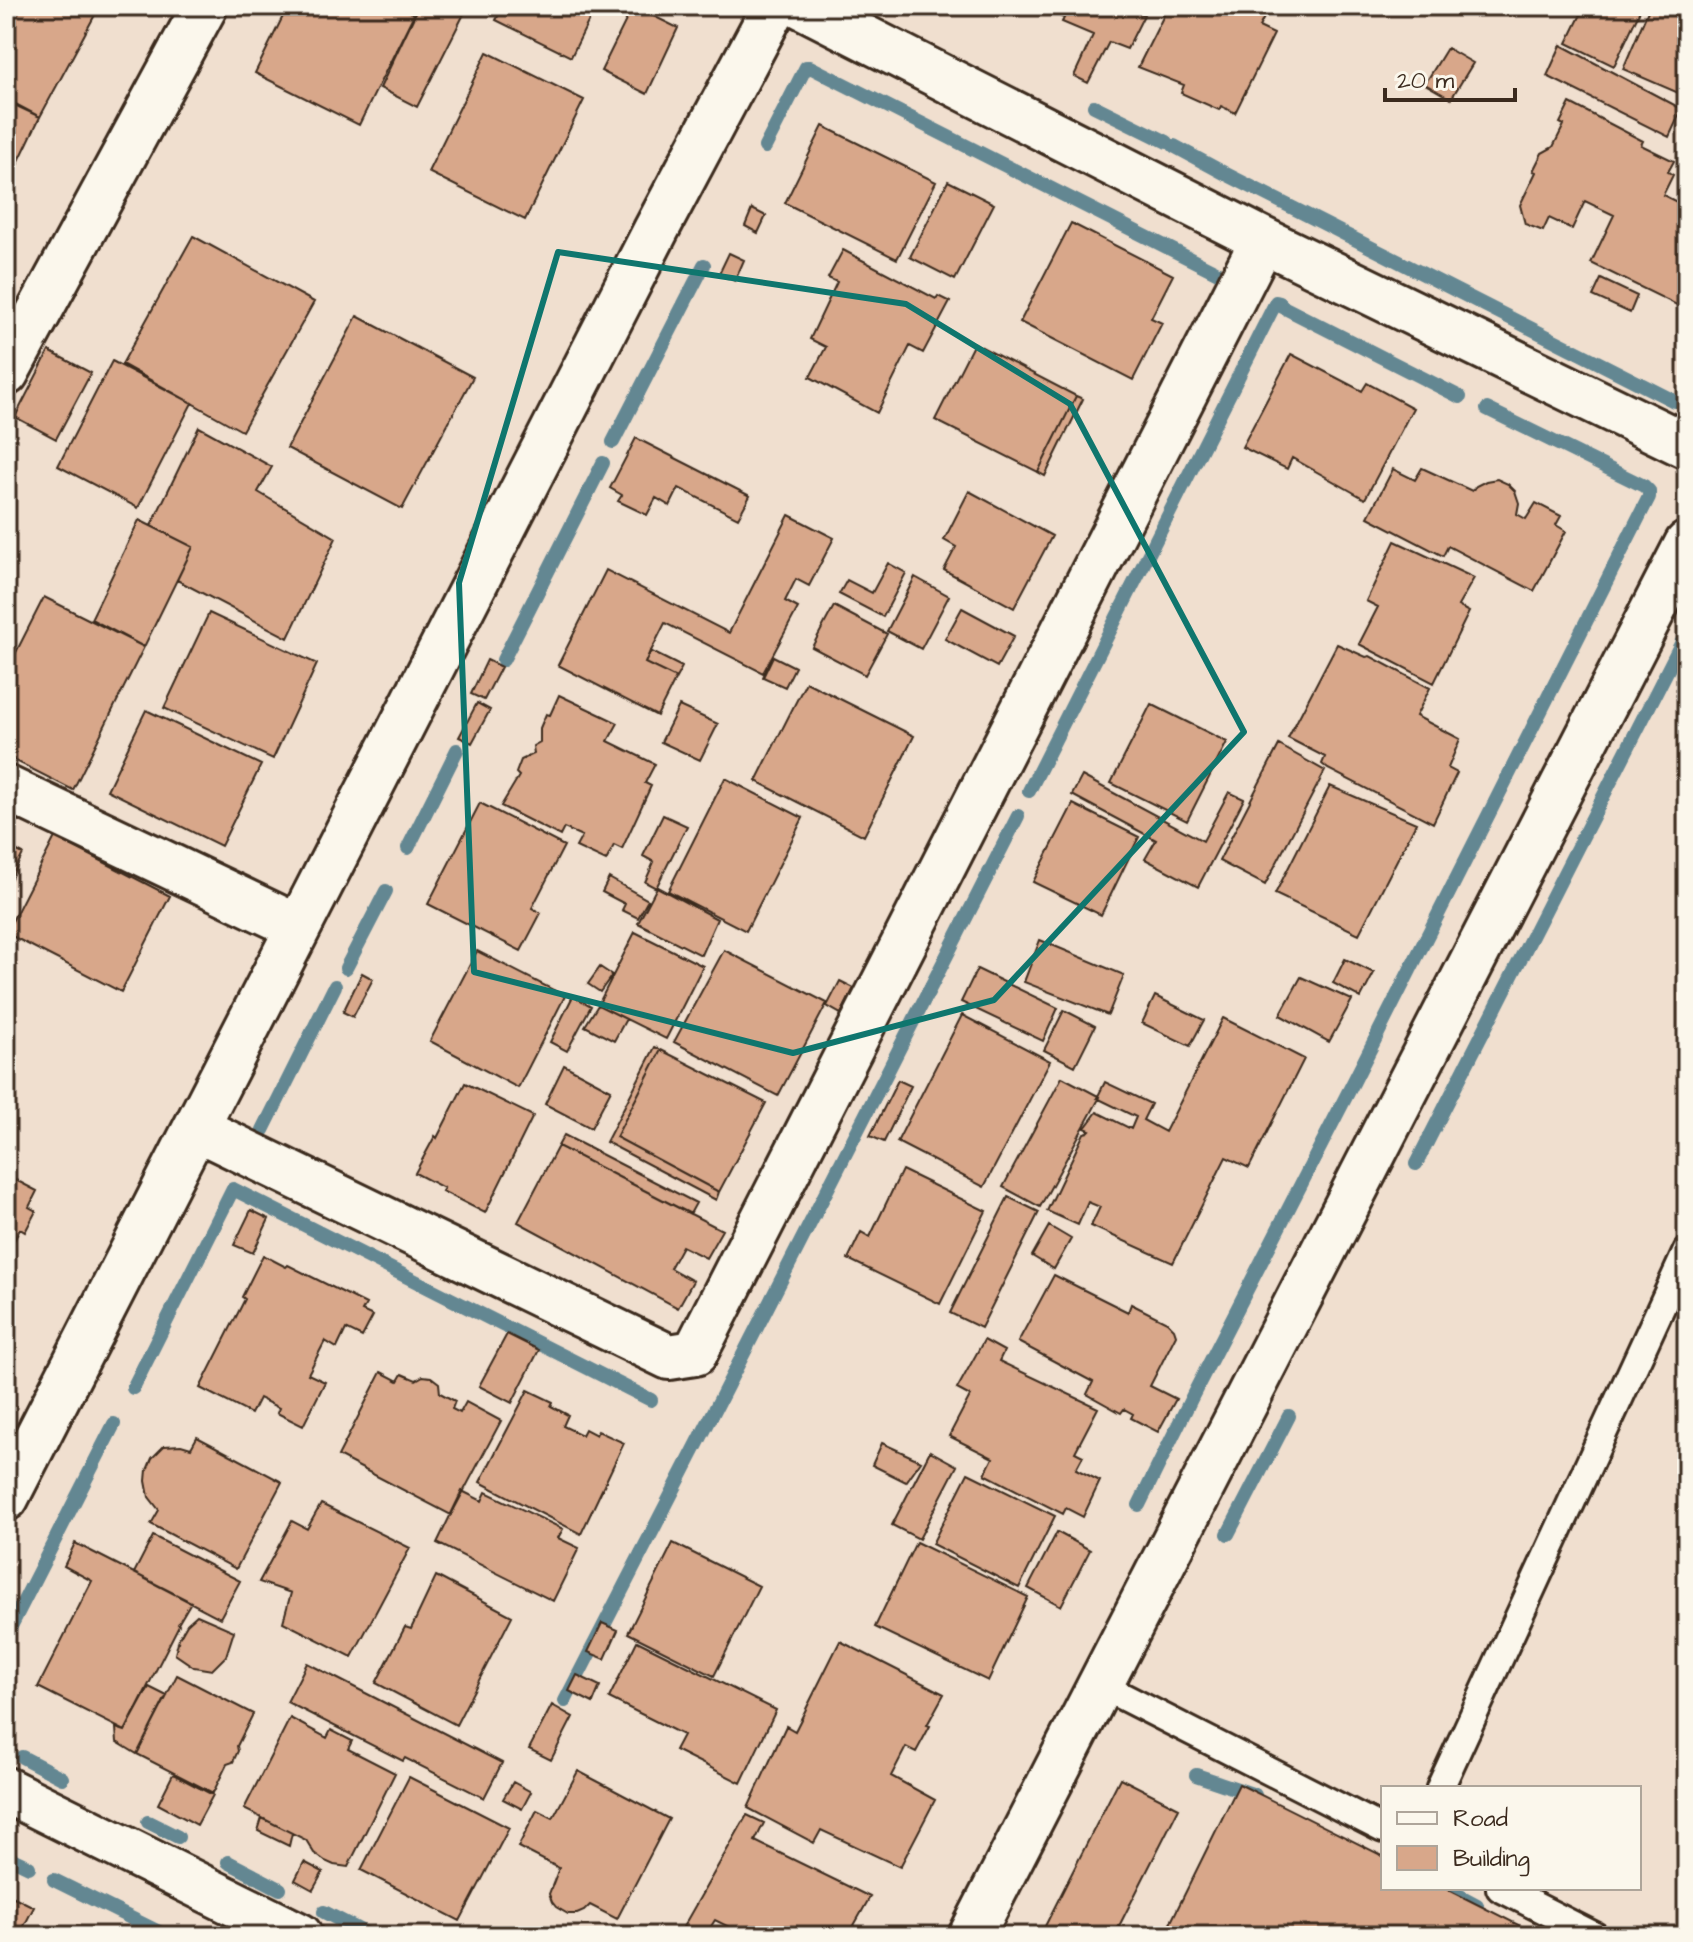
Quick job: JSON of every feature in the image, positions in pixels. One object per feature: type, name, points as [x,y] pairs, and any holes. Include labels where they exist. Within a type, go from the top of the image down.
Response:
[{"type":"street","points":[[6,373],[205,6]]},
{"type":"street","points":[[6,1498],[656,230],[775,6]]},
{"type":"street","points":[[802,6],[1263,240],[1687,446]]},
{"type":"street","points":[[196,1128],[669,1357],[695,1353],[1263,240]]},
{"type":"street","points":[[971,1936],[1687,544]]},
{"type":"street","points":[[6,788],[298,927]]},
{"type":"street","points":[[6,1790],[300,1936]]},
{"type":"lane","points":[[1441,1786],[1687,1251]]},
{"type":"lane","points":[[1100,1685],[1381,1828]]},
{"type":"lane","points":[[1504,1890],[1595,1936]]},
{"type":"highlighted area","points":[[558,252],[906,304],[1070,404],[1244,732],[994,1000],[793,1053],[474,972],[459,583]]},
{"type":"building","points":[[6,6],[89,6],[97,11],[40,117],[6,99]]},
{"type":"building","points":[[288,6],[399,6],[414,14],[359,125],[255,73]]},
{"type":"building","points":[[419,6],[468,6],[417,107],[380,88]]},
{"type":"building","points":[[503,6],[596,6],[571,57],[496,20]]},
{"type":"building","points":[[633,6],[678,28],[647,94],[601,71]]},
{"type":"building","points":[[1038,6],[1131,6],[1144,15],[1127,49],[1109,42],[1088,83],[1074,76],[1093,35],[1062,22],[1064,18]]},
{"type":"building","points":[[1187,6],[1270,6],[1259,27],[1274,34],[1235,113],[1221,106],[1219,110],[1181,93],[1184,85],[1138,67],[1168,7],[1183,14]]},
{"type":"building","points":[[1585,6],[1642,6],[1614,66],[1567,43]]},
{"type":"building","points":[[1650,6],[1687,6],[1687,85],[1683,95],[1623,69]]},
{"type":"building","points":[[1561,45],[1682,109],[1669,137],[1547,76]]},
{"type":"building","points":[[1447,48],[1473,63],[1451,99],[1425,84]]},
{"type":"building","points":[[487,52],[584,100],[525,220],[428,172]]},
{"type":"building","points":[[6,101],[40,117],[6,188]]},
{"type":"building","points":[[1570,103],[1674,161],[1668,172],[1673,175],[1663,195],[1687,207],[1687,310],[1591,263],[1614,215],[1585,201],[1572,229],[1549,218],[1543,231],[1525,224],[1520,205],[1542,153],[1553,147],[1564,125],[1560,123]]},
{"type":"building","points":[[823,126],[936,182],[897,259],[785,203]]},
{"type":"building","points":[[948,181],[994,204],[955,280],[910,257]]},
{"type":"building","points":[[752,209],[766,216],[758,233],[745,226]]},
{"type":"building","points":[[1071,223],[1173,275],[1151,318],[1162,323],[1133,380],[1020,322]]},
{"type":"building","points":[[193,236],[314,302],[242,431],[122,364]]},
{"type":"building","points":[[843,250],[936,299],[938,296],[950,302],[923,353],[910,346],[877,413],[810,377],[826,347],[810,339],[837,282],[828,278]]},
{"type":"building","points":[[729,253],[744,260],[735,281],[719,274]]},
{"type":"building","points":[[1601,279],[1637,296],[1630,313],[1593,296]]},
{"type":"building","points":[[357,316],[473,377],[402,509],[287,448]]},
{"type":"building","points":[[974,343],[1076,396],[1038,472],[935,420]]},
{"type":"building","points":[[49,351],[91,373],[56,439],[15,417]]},
{"type":"building","points":[[1291,354],[1362,391],[1367,383],[1413,408],[1365,499],[1292,458],[1287,469],[1242,447]]},
{"type":"building","points":[[112,361],[192,403],[138,508],[58,466]]},
{"type":"building","points":[[1076,396],[1083,399],[1045,476],[1038,472]]},
{"type":"building","points":[[199,427],[272,467],[258,492],[336,538],[288,638],[177,580],[193,547],[151,526]]},
{"type":"building","points":[[636,438],[750,496],[738,518],[679,488],[670,506],[656,498],[647,515],[618,501],[622,495],[610,488]]},
{"type":"building","points":[[1422,468],[1472,491],[1486,481],[1497,479],[1508,484],[1515,491],[1519,503],[1517,514],[1526,519],[1536,503],[1561,516],[1556,525],[1566,531],[1534,591],[1448,546],[1443,556],[1368,517],[1393,469],[1415,480]]},
{"type":"building","points":[[969,491],[1052,536],[1014,608],[944,570],[956,547],[944,540]]},
{"type":"building","points":[[789,515],[834,538],[809,586],[796,579],[785,601],[798,608],[763,673],[665,623],[645,663],[676,678],[657,716],[558,665],[606,570],[729,633]]},
{"type":"building","points":[[139,520],[193,547],[144,647],[91,619]]},
{"type":"building","points":[[1395,541],[1474,578],[1458,606],[1469,612],[1434,683],[1359,644],[1378,607],[1366,601]]},
{"type":"building","points":[[888,563],[906,573],[883,617],[839,594],[847,580],[872,593]]},
{"type":"building","points":[[915,577],[949,596],[921,649],[887,631]]},
{"type":"building","points":[[44,597],[144,647],[73,790],[6,756],[6,672]]},
{"type":"building","points":[[834,606],[887,634],[865,675],[812,647]]},
{"type":"building","points":[[962,608],[1014,636],[997,667],[945,639]]},
{"type":"building","points":[[209,613],[317,664],[273,759],[164,708]]},
{"type":"building","points":[[1337,644],[1370,656],[1430,688],[1416,716],[1460,739],[1448,768],[1457,773],[1433,823],[1328,769],[1322,764],[1325,757],[1288,738]]},
{"type":"building","points":[[650,651],[682,667],[676,678],[645,663]]},
{"type":"building","points":[[773,656],[795,667],[785,687],[763,677]]},
{"type":"building","points":[[487,660],[501,667],[484,700],[471,694]]},
{"type":"building","points":[[806,682],[914,736],[864,836],[756,781]]},
{"type":"building","points":[[559,695],[618,723],[608,741],[655,764],[645,783],[651,786],[622,849],[614,845],[606,861],[576,847],[582,836],[564,828],[560,836],[501,806],[519,776],[516,773],[521,760],[534,754],[533,746],[540,742],[540,728]]},
{"type":"building","points":[[477,703],[490,710],[472,743],[459,737]]},
{"type":"building","points":[[1151,704],[1227,742],[1187,821],[1111,783]]},
{"type":"building","points":[[679,706],[718,724],[700,760],[661,742]]},
{"type":"building","points":[[146,710],[261,765],[221,846],[107,790]]},
{"type":"building","points":[[1279,745],[1325,771],[1265,885],[1219,861]]},
{"type":"building","points":[[1082,776],[1203,841],[1229,792],[1244,799],[1198,887],[1145,859],[1156,840],[1072,795]]},
{"type":"building","points":[[725,778],[803,818],[746,931],[668,891]]},
{"type":"building","points":[[1330,786],[1416,823],[1359,934],[1275,894]]},
{"type":"building","points":[[480,803],[564,846],[532,908],[541,913],[521,951],[428,904]]},
{"type":"building","points":[[1073,804],[1139,837],[1101,915],[1033,882]]},
{"type":"building","points":[[663,815],[687,826],[656,888],[645,882],[654,862],[643,856]]},
{"type":"building","points":[[55,837],[170,896],[121,992],[6,933]]},
{"type":"building","points":[[6,845],[23,854],[6,888]]},
{"type":"building","points":[[609,878],[648,900],[638,918],[622,910],[625,904],[602,892]]},
{"type":"building","points":[[657,887],[717,919],[701,955],[638,923]]},
{"type":"building","points":[[635,932],[703,966],[666,1039],[598,1005]]},
{"type":"building","points":[[1040,940],[1124,975],[1108,1015],[1024,982]]},
{"type":"building","points":[[724,950],[827,1003],[778,1096],[674,1042]]},
{"type":"building","points":[[477,951],[565,996],[518,1088],[430,1041]]},
{"type":"building","points":[[1345,959],[1374,973],[1361,998],[1333,983]]},
{"type":"building","points":[[600,967],[612,975],[600,992],[588,984]]},
{"type":"building","points":[[977,969],[1058,1008],[1043,1041],[961,1002]]},
{"type":"building","points":[[362,973],[373,979],[353,1017],[343,1012]]},
{"type":"building","points":[[1301,977],[1352,1000],[1329,1042],[1280,1015]]},
{"type":"building","points":[[840,981],[854,988],[841,1014],[827,1006]]},
{"type":"building","points":[[573,996],[591,1006],[567,1051],[550,1042]]},
{"type":"building","points":[[1155,996],[1204,1020],[1190,1046],[1142,1023]]},
{"type":"building","points":[[598,1005],[626,1019],[614,1041],[585,1026]]},
{"type":"building","points":[[1064,1010],[1095,1026],[1075,1066],[1044,1050]]},
{"type":"building","points":[[962,1015],[1050,1061],[984,1187],[897,1142]]},
{"type":"building","points":[[1223,1018],[1304,1059],[1249,1168],[1226,1157],[1173,1263],[1091,1226],[1100,1207],[1088,1202],[1078,1225],[1047,1211],[1084,1133],[1090,1130],[1085,1128],[1097,1112],[1131,1129],[1136,1117],[1097,1098],[1105,1082],[1151,1104],[1143,1120],[1165,1132]]},
{"type":"building","points":[[655,1047],[661,1050],[616,1137],[719,1192],[716,1200],[606,1142]]},
{"type":"building","points":[[661,1050],[766,1103],[719,1192],[616,1137]]},
{"type":"building","points":[[564,1065],[611,1090],[591,1128],[545,1104]]},
{"type":"building","points":[[1062,1077],[1100,1097],[1040,1207],[1003,1187]]},
{"type":"building","points":[[898,1080],[911,1086],[884,1142],[870,1136]]},
{"type":"building","points":[[465,1083],[533,1116],[485,1213],[415,1173]]},
{"type":"building","points":[[564,1135],[696,1203],[690,1214],[558,1146]]},
{"type":"building","points":[[558,1146],[722,1230],[706,1258],[682,1246],[670,1268],[693,1281],[678,1308],[518,1222]]},
{"type":"building","points":[[902,1170],[986,1211],[940,1304],[848,1259],[861,1232],[870,1237]]},
{"type":"building","points":[[6,1175],[37,1191],[29,1207],[36,1211],[25,1232],[20,1229],[6,1256]]},
{"type":"building","points":[[1008,1197],[1039,1212],[981,1328],[950,1313]]},
{"type":"building","points":[[251,1210],[269,1219],[253,1253],[234,1245]]},
{"type":"building","points":[[1049,1226],[1071,1239],[1054,1269],[1032,1256]]},
{"type":"building","points":[[263,1255],[366,1304],[362,1311],[373,1316],[362,1337],[346,1329],[337,1348],[325,1341],[308,1374],[325,1382],[303,1426],[277,1413],[279,1408],[259,1398],[251,1414],[200,1388],[245,1299],[242,1297]]},
{"type":"building","points":[[1054,1275],[1128,1312],[1131,1304],[1167,1322],[1174,1329],[1176,1335],[1150,1386],[1176,1399],[1158,1432],[1131,1418],[1133,1414],[1124,1409],[1121,1413],[1087,1394],[1093,1382],[1018,1342]]},
{"type":"building","points":[[507,1334],[539,1350],[512,1403],[479,1386]]},
{"type":"building","points":[[984,1340],[1004,1351],[999,1361],[1098,1408],[1075,1452],[1083,1456],[1076,1469],[1100,1481],[1083,1517],[1066,1508],[1063,1514],[985,1474],[993,1458],[949,1436],[970,1396],[957,1389]]},
{"type":"building","points":[[381,1372],[398,1381],[402,1374],[416,1380],[423,1376],[431,1377],[439,1383],[440,1393],[455,1401],[452,1409],[460,1413],[466,1402],[501,1421],[451,1515],[338,1456]]},
{"type":"building","points":[[528,1390],[553,1402],[551,1406],[568,1415],[563,1426],[582,1435],[585,1429],[596,1435],[598,1431],[624,1443],[581,1534],[480,1482]]},
{"type":"building","points":[[197,1437],[282,1482],[236,1569],[151,1524],[159,1510],[149,1497],[146,1481],[152,1458],[164,1446],[191,1448]]},
{"type":"building","points":[[882,1443],[921,1461],[906,1482],[872,1465]]},
{"type":"building","points":[[930,1451],[957,1466],[919,1539],[892,1525]]},
{"type":"building","points":[[968,1473],[1055,1516],[1019,1588],[932,1544]]},
{"type":"building","points":[[462,1491],[482,1501],[486,1492],[563,1529],[558,1538],[579,1548],[553,1601],[437,1543]]},
{"type":"building","points":[[321,1504],[410,1548],[352,1657],[283,1622],[291,1593],[259,1582],[292,1521],[307,1529]]},
{"type":"building","points":[[1057,1532],[1090,1550],[1061,1606],[1028,1588]]},
{"type":"building","points":[[153,1536],[240,1581],[220,1618],[134,1573]]},
{"type":"building","points":[[916,1542],[1028,1597],[988,1681],[875,1627]]},
{"type":"building","points":[[75,1543],[191,1602],[125,1731],[38,1687],[92,1581],[64,1566]]},
{"type":"building","points":[[673,1543],[759,1586],[714,1676],[628,1633]]},
{"type":"building","points":[[436,1576],[512,1616],[456,1725],[376,1683],[405,1627],[411,1629]]},
{"type":"building","points":[[197,1615],[234,1631],[226,1656],[212,1670],[194,1667],[175,1654],[179,1638]]},
{"type":"building","points":[[602,1623],[618,1630],[605,1659],[588,1652]]},
{"type":"building","points":[[637,1641],[776,1710],[741,1783],[675,1750],[683,1735],[609,1698]]},
{"type":"building","points":[[840,1641],[944,1694],[916,1752],[906,1747],[891,1776],[935,1800],[900,1867],[821,1830],[814,1843],[748,1808],[786,1726],[795,1731]]},
{"type":"building","points":[[307,1663],[502,1763],[484,1798],[287,1702]]},
{"type":"building","points":[[177,1675],[253,1714],[237,1746],[233,1762],[227,1764],[213,1793],[137,1754]]},
{"type":"building","points":[[577,1675],[600,1686],[593,1703],[569,1691]]},
{"type":"building","points":[[149,1687],[167,1696],[137,1754],[117,1742],[116,1728],[125,1731]]},
{"type":"building","points":[[552,1705],[573,1717],[551,1760],[529,1749]]},
{"type":"building","points":[[290,1718],[327,1738],[331,1730],[352,1741],[348,1749],[395,1773],[348,1867],[325,1861],[314,1853],[306,1840],[244,1809]]},
{"type":"building","points":[[578,1771],[669,1819],[617,1919],[590,1905],[577,1914],[568,1914],[556,1907],[549,1894],[559,1868],[518,1847],[537,1810],[553,1818]]},
{"type":"building","points":[[173,1774],[213,1795],[197,1825],[158,1804]]},
{"type":"building","points":[[409,1777],[509,1828],[460,1921],[361,1870]]},
{"type":"building","points":[[1120,1778],[1179,1808],[1114,1936],[1040,1936]]},
{"type":"building","points":[[513,1782],[531,1792],[522,1809],[503,1799]]},
{"type":"building","points":[[1239,1784],[1381,1855],[1381,1890],[1449,1890],[1540,1936],[1164,1936]]},
{"type":"building","points":[[747,1815],[764,1823],[755,1841],[870,1897],[848,1936],[747,1936],[715,1920],[705,1936],[683,1927]]},
{"type":"building","points":[[262,1818],[292,1833],[289,1846],[258,1831]]},
{"type":"building","points":[[304,1862],[323,1872],[313,1890],[295,1880]]},
{"type":"building","points":[[6,1893],[34,1907],[23,1928],[40,1936],[6,1936]]},
{"type":"waterway","points":[[765,147],[806,67],[810,67],[1222,275]]},
{"type":"waterway","points":[[1094,106],[1167,142]]},
{"type":"waterway","points":[[1174,146],[1674,401]]},
{"type":"waterway","points":[[613,442],[704,265]]},
{"type":"waterway","points":[[1029,791],[1276,302],[1280,303]]},
{"type":"waterway","points":[[1279,305],[1460,397]]},
{"type":"waterway","points":[[1139,1505],[1649,497],[1649,491],[1644,486],[1487,409]]},
{"type":"waterway","points":[[503,660],[603,463]]},
{"type":"waterway","points":[[1416,1164],[1687,632]]},
{"type":"waterway","points":[[408,848],[457,750]]},
{"type":"waterway","points":[[565,1701],[1018,816]]},
{"type":"waterway","points":[[346,968],[386,891]]},
{"type":"waterway","points":[[263,1130],[335,986]]},
{"type":"waterway","points":[[133,1388],[233,1189],[651,1400]]},
{"type":"waterway","points":[[1228,1534],[1289,1416]]},
{"type":"waterway","points":[[6,1636],[114,1424]]},
{"type":"waterway","points":[[22,1757],[62,1778]]},
{"type":"waterway","points":[[1196,1775],[1255,1795]]},
{"type":"waterway","points":[[148,1822],[178,1837]]},
{"type":"waterway","points":[[6,1856],[29,1867]]},
{"type":"waterway","points":[[228,1862],[280,1889]]},
{"type":"waterway","points":[[54,1880],[159,1932]]},
{"type":"waterway","points":[[1449,1890],[1477,1905]]},
{"type":"waterway","points":[[324,1912],[371,1936]]}]
